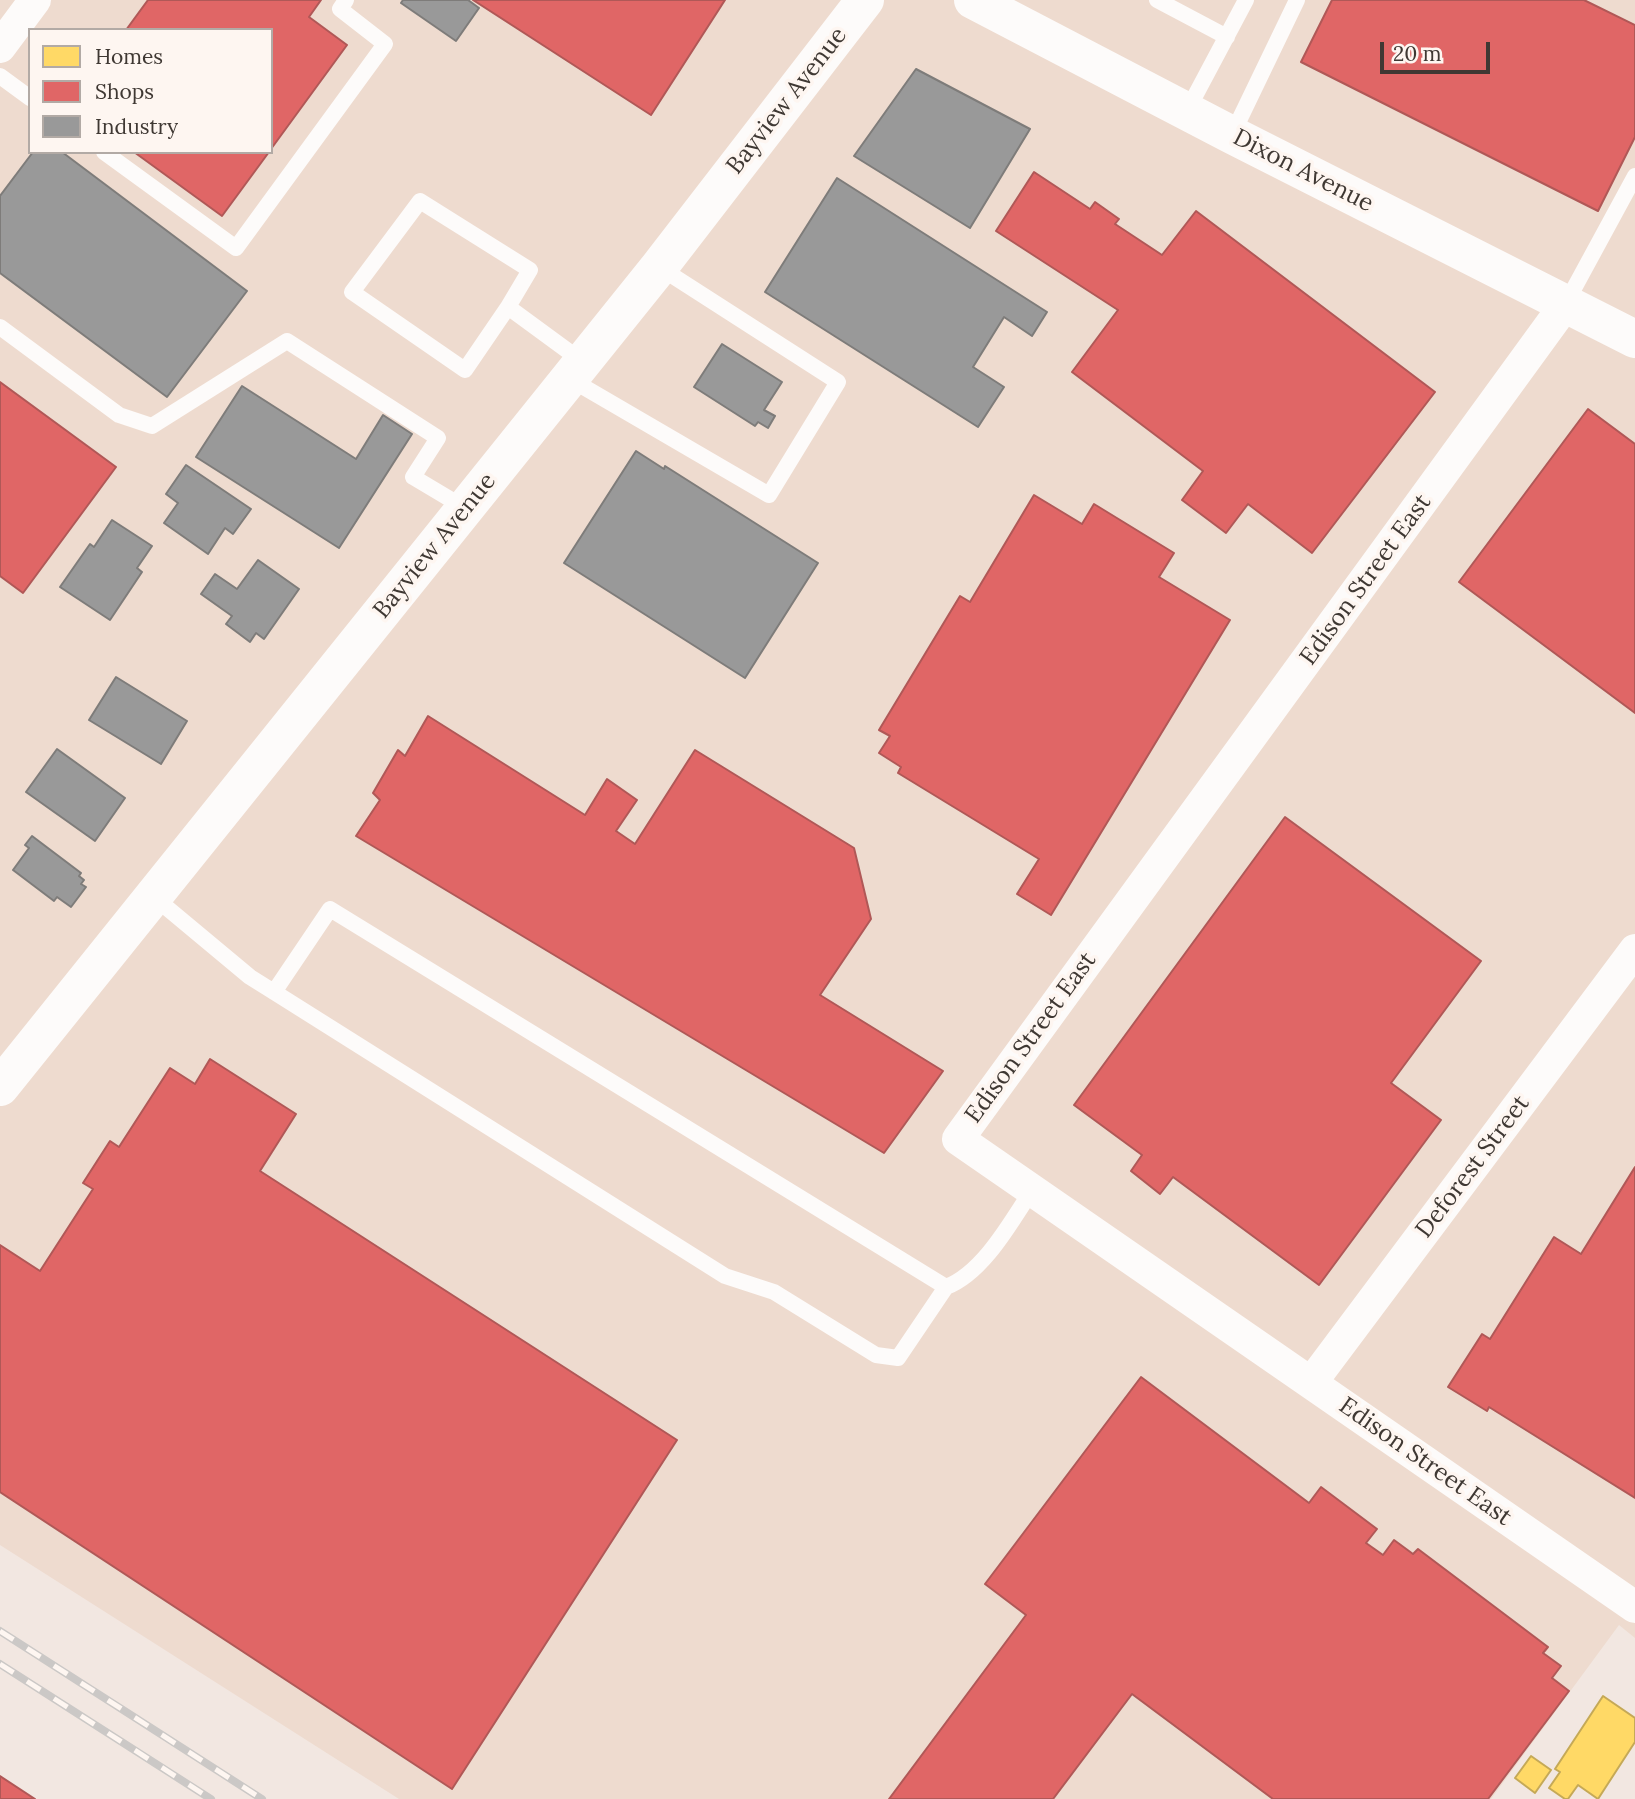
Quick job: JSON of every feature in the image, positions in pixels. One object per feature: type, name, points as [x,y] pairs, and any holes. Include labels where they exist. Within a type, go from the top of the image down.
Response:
[{"type":"street","points":[[0,47],[35,0]]},
{"type":"street","name":"Bayview Avenue","points":[[0,1087],[659,267],[865,0]]},
{"type":"street","name":"Dixon Avenue","points":[[973,0],[1232,135],[1635,339]]},
{"type":"street","name":"Edison Street East","points":[[1565,305],[958,1139],[1635,1607]]},
{"type":"street","name":"Deforest Street","points":[[1311,1383],[1635,950]]},
{"type":"lane","points":[[107,154],[236,248],[385,44],[340,9],[346,0]]},
{"type":"lane","points":[[1188,111],[1246,0]]},
{"type":"lane","points":[[1232,135],[1297,0]]},
{"type":"lane","points":[[1165,2],[1227,37]]},
{"type":"lane","points":[[0,76],[28,97]]},
{"type":"lane","points":[[1565,305],[1635,176]]},
{"type":"lane","points":[[420,201],[530,271],[508,307],[464,370],[352,292],[420,201]]},
{"type":"lane","points":[[508,307],[576,370],[769,495],[838,382],[659,267]]},
{"type":"lane","points":[[0,327],[119,415],[152,426],[287,341],[438,438],[413,477],[465,509]]},
{"type":"lane","points":[[154,897],[250,977],[724,1276],[774,1292],[876,1355],[898,1358],[946,1287],[958,1283],[993,1247],[1032,1190]]},
{"type":"lane","points":[[274,992],[330,909],[946,1287]]},
{"type":"shaded area","points":[[0,0],[1635,0],[1635,1638],[1619,1625],[1491,1799],[399,1799],[0,1545]]},
{"type":"building: Homes","points":[[1603,1696],[1635,1718],[1635,1742],[1598,1799],[1578,1785],[1568,1799],[1565,1799],[1549,1788],[1560,1772],[1555,1769]]},
{"type":"building: Homes","points":[[1531,1756],[1551,1770],[1535,1793],[1515,1778]]},
{"type":"building: Shops","points":[[148,0],[321,0],[309,17],[347,45],[273,146],[273,28],[127,28]]},
{"type":"building: Shops","points":[[473,0],[725,0],[651,115]]},
{"type":"building: Shops","points":[[1332,0],[1584,0],[1635,25],[1635,137],[1598,211],[1301,62]]},
{"type":"building: Shops","points":[[137,154],[268,154],[222,216]]},
{"type":"building: Shops","points":[[1034,172],[1090,209],[1095,202],[1119,219],[1115,224],[1162,255],[1196,211],[1435,392],[1312,553],[1248,504],[1226,533],[1182,500],[1203,471],[1072,372],[1118,310],[996,231]]},
{"type":"building: Shops","points":[[0,382],[116,467],[23,593],[0,576]]},
{"type":"building: Shops","points":[[1588,409],[1635,444],[1635,713],[1459,582]]},
{"type":"building: Shops","points":[[1034,495],[1082,524],[1094,504],[1174,553],[1159,577],[1230,620],[1051,915],[1017,894],[1039,859],[898,773],[901,767],[879,753],[890,736],[879,730],[960,596],[970,602]]},
{"type":"building: Shops","points":[[428,716],[585,815],[607,779],[637,800],[616,831],[635,844],[695,750],[854,848],[871,919],[820,995],[943,1071],[884,1153],[356,836],[380,800],[373,793],[398,750],[405,756]]},
{"type":"building: Shops","points":[[1285,817],[1481,961],[1391,1083],[1441,1120],[1319,1285],[1173,1177],[1160,1194],[1131,1171],[1142,1155],[1074,1105]]},
{"type":"building: Shops","points":[[210,1059],[296,1114],[260,1171],[677,1440],[452,1789],[0,1492],[0,1245],[40,1271],[93,1189],[83,1183],[110,1141],[119,1147],[170,1068],[195,1084]]},
{"type":"building: Shops","points":[[1635,1167],[1635,1498],[1489,1407],[1487,1411],[1448,1387],[1482,1334],[1490,1339],[1554,1237],[1581,1254]]},
{"type":"building: Shops","points":[[1141,1377],[1309,1503],[1321,1487],[1377,1529],[1366,1543],[1383,1555],[1394,1540],[1413,1554],[1418,1549],[1548,1647],[1543,1653],[1561,1666],[1552,1678],[1569,1691],[1488,1799],[1273,1799],[1132,1694],[1053,1799],[889,1799],[1026,1615],[985,1584]]},
{"type":"building: Shops","points":[[0,1776],[35,1799],[0,1799]]},
{"type":"building: Industry","points":[[403,0],[468,0],[479,8],[456,41],[401,3]]},
{"type":"building: Industry","points":[[916,69],[1030,129],[970,228],[854,156]]},
{"type":"building: Industry","points":[[32,154],[65,154],[247,291],[167,397],[0,273],[0,196]]},
{"type":"building: Industry","points":[[837,178],[1047,312],[1032,336],[1004,317],[973,367],[1004,387],[978,427],[765,292]]},
{"type":"building: Industry","points":[[722,344],[782,382],[764,410],[775,416],[768,428],[758,422],[755,426],[694,387]]},
{"type":"building: Industry","points":[[242,386],[356,459],[383,415],[412,434],[339,548],[196,457]]},
{"type":"building: Industry","points":[[636,451],[664,469],[665,466],[818,563],[745,678],[564,563]]},
{"type":"building: Industry","points":[[186,465],[251,509],[233,534],[225,528],[208,554],[164,523],[178,503],[166,494]]},
{"type":"building: Industry","points":[[112,520],[152,546],[137,568],[142,572],[110,620],[60,587],[90,544],[94,547]]},
{"type":"building: Industry","points":[[258,560],[299,589],[264,639],[256,633],[250,642],[226,624],[232,616],[201,594],[215,574],[237,589]]},
{"type":"building: Industry","points":[[116,677],[187,721],[161,764],[89,720]]},
{"type":"building: Industry","points":[[57,749],[125,798],[95,841],[26,792]]},
{"type":"building: Industry","points":[[32,836],[81,873],[79,876],[84,880],[81,884],[86,887],[71,907],[57,897],[54,901],[13,870],[29,848],[25,845]]},
{"type":"railway","points":[[0,1631],[262,1799]]},
{"type":"railway","points":[[0,1664],[211,1799]]}]
